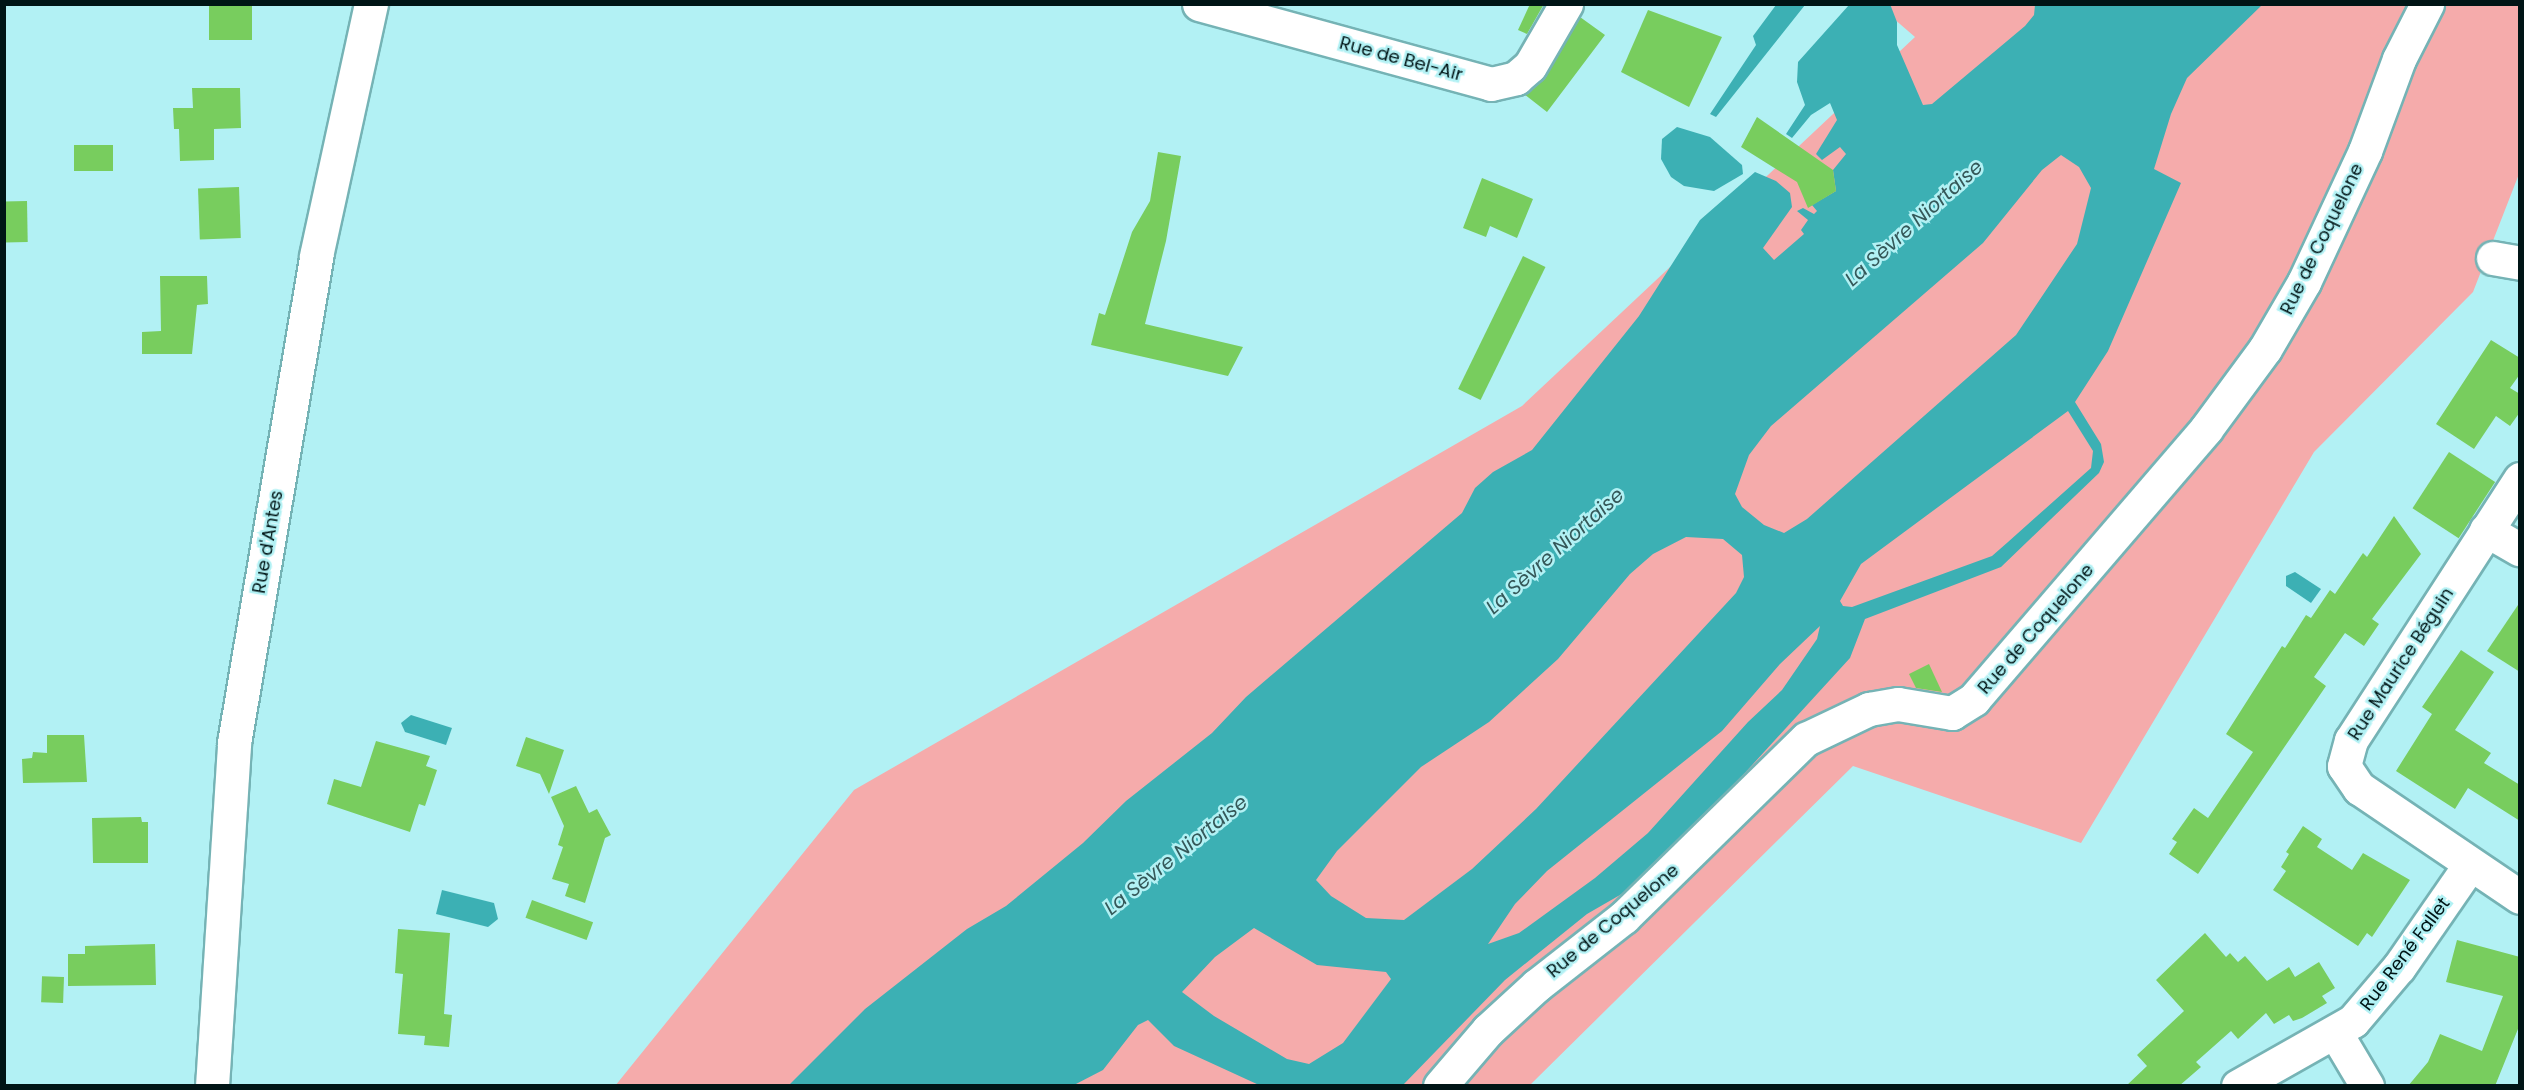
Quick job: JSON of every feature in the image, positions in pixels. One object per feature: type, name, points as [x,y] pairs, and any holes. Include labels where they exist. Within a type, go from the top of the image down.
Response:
[{"type":"street","name":"Rue d'Antes","points":[[212,1086],[216,979],[234,743],[316,255],[371,4]]},
{"type":"street","name":"Rue de Bel-Air","points":[[1199,4],[1491,84],[1516,78],[1530,66],[1566,4]]},
{"type":"street","name":"Rue de Coquelone","points":[[1440,1086],[1488,1030],[1537,985],[1624,917],[1806,739],[1869,709],[1898,704],[1952,713],[1974,699],[2206,429],[2265,349],[2309,272],[2365,151],[2399,59],[2427,4]]},
{"type":"street","name":"Rue Maurice Béguin","points":[[2520,479],[2344,754],[2344,766],[2359,788],[2469,866],[2520,897]]},
{"type":"street","points":[[2486,530],[2520,550]]},
{"type":"street","name":"Rue René Fallet","points":[[2238,1086],[2353,1021],[2384,987],[2469,866]]},
{"type":"street","points":[[2335,1032],[2367,1086]]},
{"type":"shaded area","points":[[1878,5],[2519,5],[2519,174],[2473,292],[2314,452],[2081,843],[1853,766],[1530,1085],[615,1086],[854,790],[1522,406],[1915,37]]},
{"type":"water","name":"La Sèvre Niortaise","points":[[1890,4],[1897,22],[1897,45],[1923,105],[1932,104],[2025,26],[2034,15],[2035,5],[2262,5],[2187,78],[2171,114],[2154,169],[2181,183],[2108,351],[2075,402],[2101,444],[2104,462],[2099,473],[2001,567],[1865,619],[1850,658],[1690,833],[1639,884],[1587,914],[1505,980],[1403,1085],[1259,1085],[1174,1046],[1148,1020],[1138,1025],[1103,1070],[1074,1085],[788,1086],[865,1009],[967,929],[1006,906],[1083,843],[1126,801],[1212,733],[1246,697],[1462,513],[1475,488],[1493,472],[1532,450],[1639,316],[1700,220],[1755,172],[1776,181],[1790,193],[1792,207],[1763,248],[1774,260],[1804,234],[1801,230],[1808,220],[1797,211],[1803,208],[1814,214],[1817,211],[1812,205],[1836,191],[1833,170],[1846,154],[1840,147],[1822,160],[1816,154],[1837,120],[1830,103],[1811,115],[1792,138],[1786,134],[1805,105],[1797,82],[1798,62],[1849,5]],"holes":[[[2061,155],[2079,167],[2091,188],[2077,244],[2016,335],[1807,519],[1784,533],[1764,525],[1742,507],[1735,494],[1749,455],[1771,426],[1983,243],[2042,170]],[[2068,411],[2093,451],[2091,468],[1992,556],[1852,607],[1843,606],[1840,601],[1861,564]],[[1686,537],[1723,539],[1742,555],[1744,577],[1736,593],[1536,809],[1472,869],[1404,920],[1366,918],[1331,896],[1316,880],[1337,851],[1421,767],[1489,722],[1558,659],[1630,574],[1653,554]],[[1820,626],[1817,639],[1782,690],[1748,722],[1648,833],[1595,878],[1519,933],[1488,944],[1515,904],[1547,871],[1722,731],[1780,664]],[[1254,928],[1317,965],[1386,972],[1391,979],[1343,1043],[1309,1064],[1287,1059],[1214,1016],[1182,992],[1215,957]]]},
{"type":"water","points":[[1776,5],[1805,5],[1716,117],[1710,114],[1756,45],[1753,36]]},
{"type":"water","points":[[1677,127],[1710,137],[1742,165],[1743,174],[1714,191],[1684,186],[1671,177],[1661,159],[1662,139]]},
{"type":"water","points":[[2295,572],[2321,589],[2311,603],[2286,586],[2286,576]]},
{"type":"water","points":[[411,715],[452,728],[446,745],[405,732],[401,723]]},
{"type":"water","points":[[442,890],[494,903],[498,919],[488,927],[436,914]]},
{"type":"building","points":[[209,4],[252,4],[252,40],[209,40]]},
{"type":"building","points":[[1530,4],[1544,4],[1527,34],[1518,30]]},
{"type":"building","points":[[1648,10],[1722,37],[1689,107],[1621,72]]},
{"type":"building","points":[[1580,17],[1605,35],[1547,112],[1524,94],[1546,76]]},
{"type":"building","points":[[192,88],[240,88],[241,128],[214,129],[214,160],[180,161],[179,129],[174,129],[173,108],[193,108]]},
{"type":"building","points":[[1757,117],[1833,170],[1836,191],[1808,208],[1797,182],[1741,147]]},
{"type":"building","points":[[74,145],[113,145],[113,171],[74,171]]},
{"type":"building","points":[[1158,152],[1181,156],[1166,241],[1145,324],[1243,347],[1228,376],[1091,345],[1099,313],[1105,315],[1132,232],[1150,201]]},
{"type":"building","points":[[1482,178],[1533,199],[1517,238],[1490,226],[1486,237],[1463,228]]},
{"type":"building","points":[[239,187],[241,238],[200,239],[198,188]]},
{"type":"building","points":[[4,201],[27,201],[28,242],[5,242]]},
{"type":"building","points":[[1523,256],[1545,267],[1481,400],[1458,389]]},
{"type":"building","points":[[160,276],[207,276],[208,304],[197,305],[192,354],[142,354],[142,332],[161,331]]},
{"type":"building","points":[[2491,340],[2520,358],[2520,374],[2510,388],[2520,394],[2520,412],[2510,426],[2496,416],[2474,449],[2436,424]]},
{"type":"building","points":[[2449,452],[2495,482],[2459,538],[2413,508]]},
{"type":"building","points":[[2394,516],[2421,554],[2372,619],[2379,624],[2364,646],[2345,633],[2314,677],[2326,686],[2198,874],[2169,854],[2177,842],[2172,839],[2194,808],[2208,818],[2253,752],[2226,734],[2282,646],[2285,648],[2306,615],[2311,618],[2330,590],[2335,594],[2363,553],[2367,557]]},
{"type":"building","points":[[2520,602],[2520,672],[2487,651]]},
{"type":"building","points":[[2461,650],[2494,672],[2455,730],[2491,753],[2484,763],[2520,785],[2520,821],[2468,788],[2455,809],[2396,771],[2432,714],[2422,707]]},
{"type":"building","points":[[1929,664],[1942,692],[1916,688],[1909,674]]},
{"type":"building","points":[[47,735],[84,735],[87,782],[23,783],[22,759],[32,758],[33,752],[47,753]]},
{"type":"building","points":[[526,737],[564,750],[549,794],[540,774],[516,766]]},
{"type":"building","points":[[376,741],[430,756],[426,766],[437,770],[425,806],[419,804],[410,832],[327,804],[334,779],[361,787]]},
{"type":"building","points":[[576,786],[589,813],[597,809],[611,835],[605,838],[585,903],[565,896],[569,884],[552,879],[563,847],[558,845],[564,826],[551,797]]},
{"type":"building","points":[[141,817],[142,822],[148,822],[148,863],[93,863],[92,818]]},
{"type":"building","points":[[2303,826],[2322,839],[2317,847],[2352,870],[2363,853],[2410,880],[2372,937],[2367,933],[2358,946],[2273,890],[2286,871],[2281,867],[2289,854],[2286,852]]},
{"type":"building","points":[[532,900],[593,922],[587,940],[526,918]]},
{"type":"building","points":[[398,929],[450,933],[444,1014],[452,1015],[449,1047],[424,1045],[425,1036],[398,1034],[403,974],[395,973]]},
{"type":"building","points":[[2205,933],[2226,957],[2230,953],[2238,962],[2245,956],[2267,981],[2289,967],[2295,977],[2319,962],[2335,988],[2322,996],[2327,1003],[2302,1018],[2293,1021],[2289,1015],[2274,1024],[2266,1013],[2238,1039],[2231,1031],[2196,1062],[2201,1067],[2179,1086],[2126,1086],[2147,1066],[2137,1055],[2184,1011],[2156,980]]},
{"type":"building","points":[[2457,940],[2520,957],[2520,1024],[2495,1086],[2408,1086],[2428,1062],[2440,1034],[2482,1051],[2503,996],[2446,982]]},
{"type":"building","points":[[155,944],[156,985],[68,986],[68,954],[85,954],[85,946]]},
{"type":"building","points":[[42,976],[64,977],[63,1003],[41,1002]]}]
